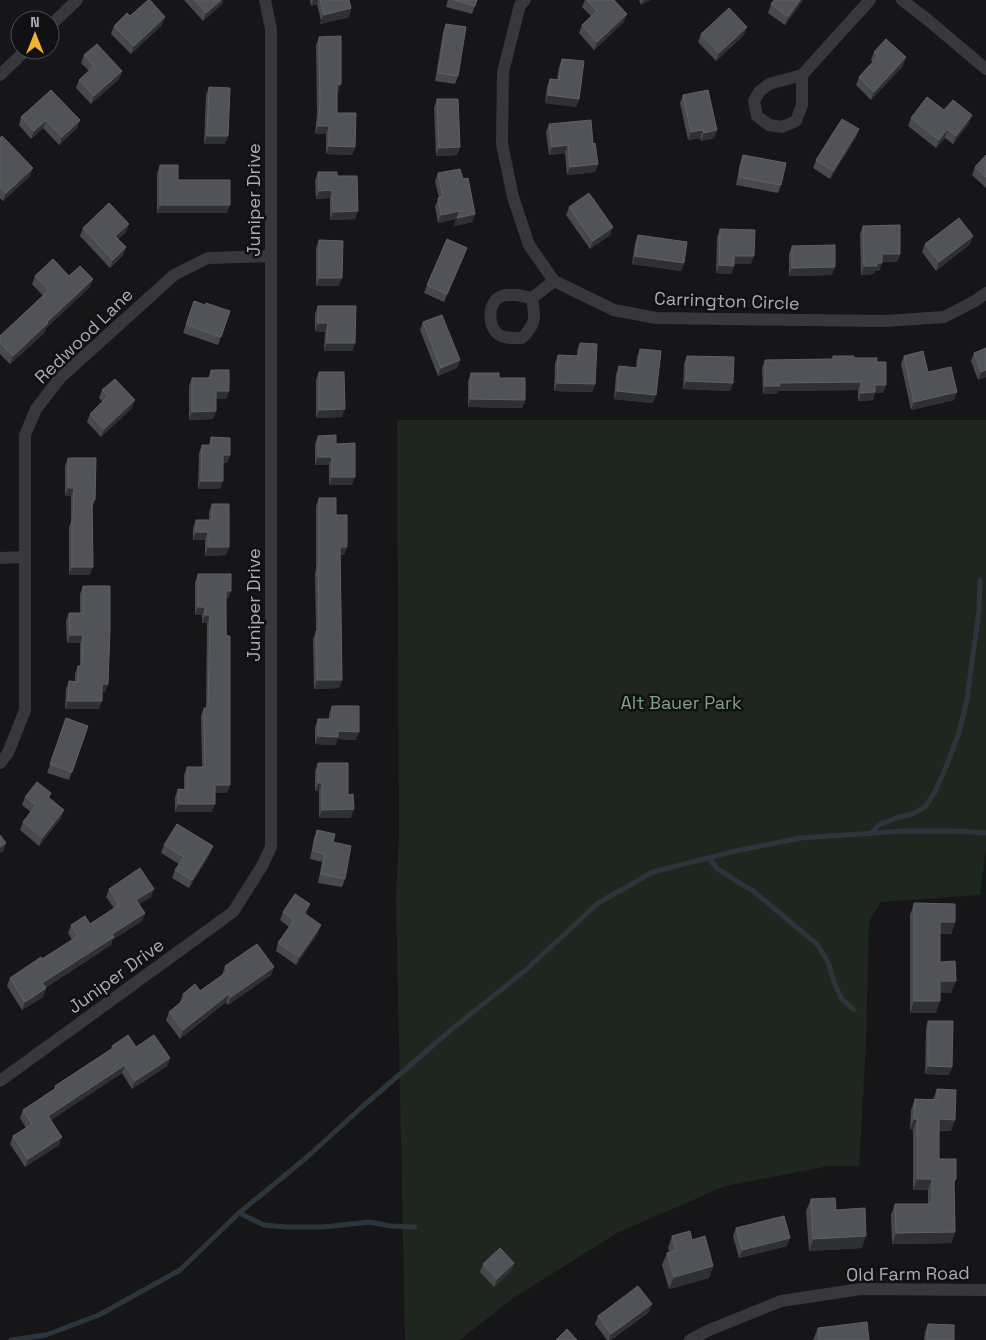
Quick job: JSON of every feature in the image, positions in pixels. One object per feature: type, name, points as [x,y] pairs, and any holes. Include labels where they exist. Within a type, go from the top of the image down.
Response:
[{"type":"street","points":[[60,16],[77,0]]},
{"type":"street","name":"Juniper Drive","points":[[0,1081],[233,912],[262,866],[271,847],[271,29],[265,0]]},
{"type":"street","points":[[525,0],[520,5],[503,72],[502,144],[513,198],[529,244],[554,281],[532,298]]},
{"type":"street","points":[[802,75],[802,105],[796,121],[782,127],[769,126],[757,116],[754,101],[759,92],[769,84],[802,75],[870,0]]},
{"type":"street","points":[[902,0],[986,69]]},
{"type":"street","points":[[0,75],[16,60]]},
{"type":"street","name":"Redwood Lane","points":[[0,763],[8,753],[25,710],[25,435],[36,409],[60,378],[174,274],[208,258],[271,256]]},
{"type":"street","name":"Carrington Circle","points":[[554,281],[614,310],[656,318],[885,321],[944,316],[976,301],[986,293]]},
{"type":"street","points":[[0,558],[25,557]]},
{"type":"street","name":"Old Farm Road","points":[[690,1340],[706,1331],[780,1301],[861,1289],[986,1290]]},
{"type":"green space","name":"Alt Bauer Park","points":[[397,420],[986,420],[986,848],[980,895],[881,902],[869,922],[866,1046],[859,1166],[829,1166],[725,1186],[617,1233],[512,1299],[460,1340],[405,1340],[396,898],[399,833]]},
{"type":"building","points":[[148,0],[165,17],[134,46],[114,26],[127,13],[130,16]]},
{"type":"building","points":[[194,0],[221,0],[206,13]]},
{"type":"building","points":[[320,0],[349,0],[351,8],[323,15]]},
{"type":"building","points":[[454,0],[477,0],[475,6]]},
{"type":"building","points":[[587,0],[614,0],[627,14],[597,42],[582,25],[597,11]]},
{"type":"building","points":[[774,0],[800,0],[788,17],[771,4]]},
{"type":"building","points":[[729,8],[747,27],[719,53],[701,34]]},
{"type":"building","points":[[446,24],[466,27],[458,76],[438,73]]},
{"type":"building","points":[[341,36],[341,84],[337,85],[337,113],[356,113],[355,147],[329,146],[329,126],[318,126],[320,105],[319,37]]},
{"type":"building","points":[[886,39],[906,57],[874,92],[859,77],[878,56],[874,52]]},
{"type":"building","points":[[97,44],[122,71],[94,96],[79,80],[94,66],[84,55]]},
{"type":"building","points":[[562,59],[584,61],[579,99],[548,95],[550,79],[559,80]]},
{"type":"building","points":[[209,87],[230,88],[228,136],[207,136]]},
{"type":"building","points":[[51,90],[80,120],[62,137],[46,120],[34,131],[21,117]]},
{"type":"building","points":[[708,90],[717,130],[704,133],[703,130],[691,132],[683,95]]},
{"type":"building","points":[[927,97],[944,110],[953,100],[972,115],[956,136],[947,129],[939,140],[911,118]]},
{"type":"building","points":[[437,99],[458,99],[460,147],[439,148]]},
{"type":"building","points":[[842,119],[859,129],[833,171],[816,160]]},
{"type":"building","points":[[591,120],[593,144],[595,143],[598,164],[570,167],[568,145],[552,147],[549,124]]},
{"type":"building","points":[[2,136],[33,168],[6,193],[0,187],[0,138]]},
{"type":"building","points":[[743,155],[786,163],[781,185],[739,177]]},
{"type":"building","points":[[986,155],[986,177],[975,167]]},
{"type":"building","points":[[160,165],[178,165],[178,180],[230,180],[230,205],[160,205]]},
{"type":"building","points":[[460,169],[463,179],[468,178],[475,214],[457,218],[460,211],[441,215],[438,198],[443,197],[438,173]]},
{"type":"building","points":[[318,172],[337,172],[337,176],[357,176],[358,211],[333,212],[332,190],[319,191]]},
{"type":"building","points":[[589,193],[613,227],[593,241],[569,207]]},
{"type":"building","points":[[109,203],[129,224],[115,236],[126,247],[113,260],[83,228]]},
{"type":"building","points":[[959,218],[973,236],[939,262],[925,244]]},
{"type":"building","points":[[900,225],[900,254],[882,254],[882,263],[877,263],[877,266],[864,266],[863,226]]},
{"type":"building","points":[[720,229],[755,230],[754,256],[734,256],[734,266],[719,265]]},
{"type":"building","points":[[638,235],[687,242],[684,263],[635,256]]},
{"type":"building","points":[[447,239],[467,248],[447,294],[427,285]]},
{"type":"building","points":[[319,240],[343,241],[342,278],[319,278]]},
{"type":"building","points":[[835,245],[835,267],[792,268],[792,246]]},
{"type":"building","points":[[53,259],[69,276],[80,266],[93,279],[13,356],[0,343],[0,336],[49,290],[35,276]]},
{"type":"building","points":[[194,301],[230,311],[221,337],[186,325]]},
{"type":"building","points":[[318,306],[356,306],[355,343],[327,343],[328,323],[318,323]]},
{"type":"building","points":[[442,315],[460,360],[441,368],[423,322]]},
{"type":"building","points":[[580,343],[597,344],[595,384],[557,383],[558,355],[579,356]]},
{"type":"building","points":[[986,348],[986,370],[981,372],[974,353]]},
{"type":"building","points":[[640,349],[661,351],[656,395],[617,391],[619,366],[638,368]]},
{"type":"building","points":[[923,351],[928,372],[951,367],[957,392],[914,402],[904,356]]},
{"type":"building","points":[[687,356],[734,357],[733,383],[686,381]]},
{"type":"building","points":[[833,356],[877,358],[877,362],[886,362],[886,385],[875,385],[875,392],[861,393],[861,382],[779,383],[780,386],[765,386],[765,360],[833,359]]},
{"type":"building","points":[[211,370],[229,370],[229,391],[216,391],[216,411],[192,412],[192,378],[211,378]]},
{"type":"building","points":[[319,372],[344,372],[345,409],[319,410]]},
{"type":"building","points":[[471,373],[499,373],[499,378],[525,378],[525,400],[470,399]]},
{"type":"building","points":[[115,379],[135,400],[104,429],[90,414],[108,396],[102,390]]},
{"type":"building","points":[[336,435],[336,444],[355,443],[355,477],[332,477],[332,457],[318,457],[318,436]]},
{"type":"building","points":[[211,437],[230,438],[230,455],[223,455],[223,481],[201,481],[202,445],[211,445]]},
{"type":"building","points":[[68,458],[96,458],[95,500],[92,500],[93,567],[72,567],[74,488],[68,488]]},
{"type":"building","points":[[319,498],[336,498],[336,515],[347,515],[347,547],[340,547],[342,680],[317,680],[316,631],[319,631]]},
{"type":"building","points":[[212,504],[229,504],[229,547],[208,547],[208,532],[196,532],[196,520],[212,520]]},
{"type":"building","points":[[198,574],[231,574],[231,591],[226,591],[226,636],[230,636],[230,785],[215,785],[215,804],[178,804],[178,789],[187,790],[187,767],[205,767],[204,708],[208,708],[210,615],[205,615],[205,607],[198,607]]},
{"type":"building","points":[[83,586],[110,586],[108,684],[102,684],[102,701],[68,701],[69,681],[78,682],[78,666],[82,666],[83,635],[70,635],[69,613],[83,613]]},
{"type":"building","points":[[332,706],[359,706],[359,732],[338,731],[338,737],[318,736],[318,719],[332,719]]},
{"type":"building","points":[[66,718],[88,726],[72,772],[50,764]]},
{"type":"building","points":[[318,763],[348,763],[348,795],[353,794],[354,809],[322,810],[322,783],[318,783]]},
{"type":"building","points":[[37,782],[51,793],[48,797],[64,810],[42,838],[23,822],[36,805],[25,797]]},
{"type":"building","points":[[177,824],[213,846],[192,880],[175,870],[184,857],[164,845]]},
{"type":"building","points":[[317,830],[335,834],[333,842],[351,846],[345,879],[321,874],[325,854],[313,851]]},
{"type":"building","points":[[0,835],[6,843],[0,847]]},
{"type":"building","points":[[140,868],[154,889],[136,900],[145,913],[112,934],[114,937],[42,983],[46,988],[25,1002],[10,978],[41,957],[42,959],[78,936],[71,925],[85,916],[90,924],[119,905],[109,889]]},
{"type":"building","points":[[295,894],[310,904],[304,913],[321,925],[299,957],[278,943],[294,920],[283,912]]},
{"type":"building","points":[[914,903],[955,904],[955,922],[940,922],[940,962],[955,961],[956,981],[940,981],[940,1001],[914,1001]]},
{"type":"building","points":[[257,944],[274,967],[231,997],[229,994],[183,1030],[169,1012],[186,998],[183,994],[195,984],[200,991],[228,971],[225,966]]},
{"type":"building","points":[[928,1021],[953,1021],[952,1067],[928,1066]]},
{"type":"building","points":[[128,1035],[136,1047],[154,1035],[170,1058],[135,1081],[125,1065],[48,1116],[62,1137],[28,1159],[13,1136],[32,1124],[23,1110],[56,1088],[55,1086],[113,1048],[112,1046]]},
{"type":"building","points":[[937,1089],[956,1090],[955,1120],[939,1119],[939,1159],[956,1159],[956,1179],[954,1179],[955,1232],[896,1233],[895,1204],[932,1204],[932,1179],[917,1179],[917,1119],[914,1119],[915,1099],[937,1100]]},
{"type":"building","points":[[835,1198],[836,1210],[865,1208],[866,1236],[813,1239],[811,1199]]},
{"type":"building","points":[[784,1216],[790,1238],[742,1250],[736,1228]]},
{"type":"building","points":[[690,1231],[692,1240],[705,1236],[713,1266],[674,1277],[667,1253],[676,1250],[672,1236]]},
{"type":"building","points":[[500,1248],[514,1263],[497,1279],[483,1264]]},
{"type":"building","points":[[638,1286],[652,1304],[611,1334],[598,1316]]},
{"type":"building","points":[[867,1322],[869,1340],[819,1340],[818,1328]]},
{"type":"building","points":[[928,1324],[954,1325],[954,1340],[927,1340]]},
{"type":"building","points":[[567,1329],[577,1340],[556,1340]]},
{"type":"waterway","points":[[871,833],[879,825],[912,814],[925,807],[935,792],[946,767],[959,733],[967,699],[979,611],[980,580]]},
{"type":"waterway","points":[[11,1340],[46,1335],[99,1315],[180,1270],[239,1213],[306,1158],[452,1029],[527,969],[598,903],[653,872],[731,852],[800,838],[905,831],[986,833]]},
{"type":"waterway","points":[[708,858],[718,869],[753,891],[817,944],[828,962],[841,998],[854,1010]]},
{"type":"waterway","points":[[239,1213],[264,1225],[287,1227],[323,1227],[370,1222],[390,1226],[415,1227]]}]
